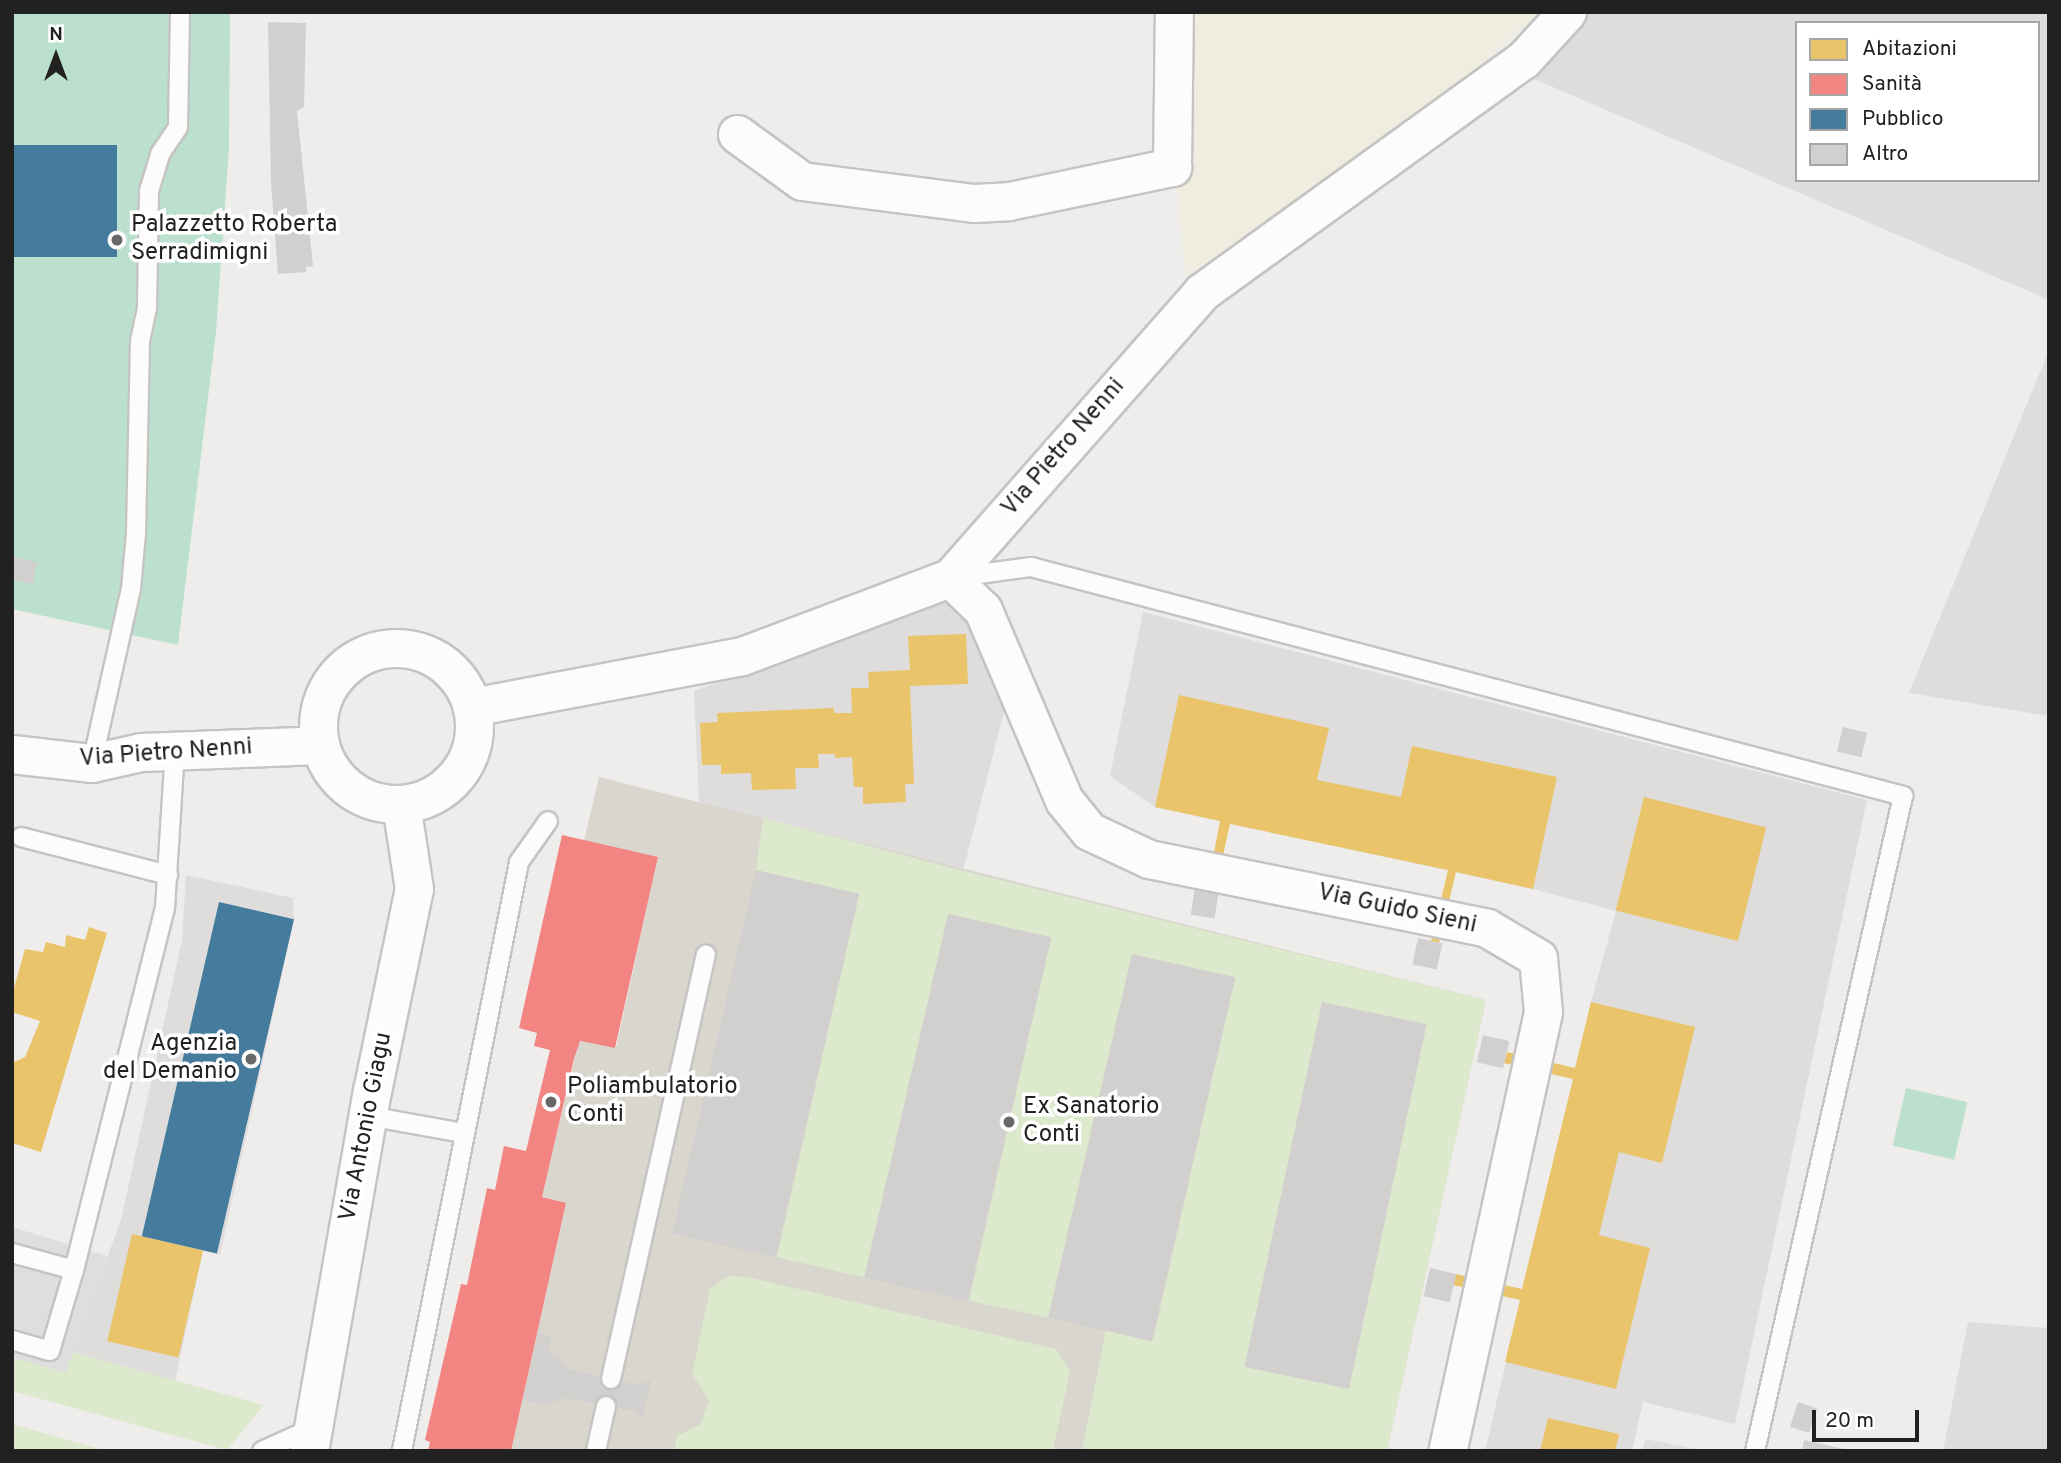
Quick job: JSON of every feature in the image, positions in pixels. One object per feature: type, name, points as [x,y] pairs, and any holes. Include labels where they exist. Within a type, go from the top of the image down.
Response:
[{"type":"street","points":[[737,134],[802,181],[974,203],[1009,201],[1172,166],[1174,12]]},
{"type":"street","name":"Via Pietro Nenni","points":[[472,707],[741,656],[950,578],[1202,292],[1523,60],[1567,12]]},
{"type":"street","name":"Via Guido Sieni","points":[[950,578],[983,610],[1064,800],[1089,831],[1149,859],[1487,928],[1538,958],[1543,1012],[1447,1451]]},
{"type":"street","points":[[398,648],[423,653],[445,665],[463,684],[472,707],[475,729],[471,752],[460,772],[444,789],[424,799],[401,804],[380,803],[350,789],[328,765],[320,745],[318,721],[323,698],[335,678],[352,662],[373,651],[398,648]]},
{"type":"street","name":"Via Pietro Nenni","points":[[12,754],[92,763],[141,752],[320,745]]},
{"type":"street","name":"Via Antonio Giagu","points":[[311,1439],[368,1116],[414,889],[401,804]]},
{"type":"lane","points":[[92,763],[131,589],[136,533],[140,341],[147,307],[149,191],[160,154],[178,127],[180,12]]},
{"type":"lane","points":[[950,578],[1031,566],[1903,796],[1755,1451]]},
{"type":"lane","points":[[12,1340],[50,1351],[74,1270],[165,908],[175,751]]},
{"type":"lane","points":[[402,1451],[463,1133],[519,862],[548,821]]},
{"type":"lane","points":[[21,837],[167,875]]},
{"type":"lane","points":[[611,1379],[706,954]]},
{"type":"lane","points":[[368,1116],[463,1133]]},
{"type":"lane","points":[[12,1253],[74,1270]]},
{"type":"lane","points":[[596,1451],[606,1406]]},
{"type":"lane","points":[[262,1451],[311,1439]]},
{"type":"shaded area","points":[[1158,12],[1538,12],[1414,127],[1186,276]]},
{"type":"shaded area","points":[[1592,12],[2049,12],[2049,300],[1525,75]]},
{"type":"shaded area","points":[[2049,350],[2049,716],[1909,693]]},
{"type":"shaded area","points":[[952,602],[970,611],[1009,693],[963,871],[699,803],[694,691],[910,612]]},
{"type":"shaded area","points":[[1143,612],[1867,800],[1735,1424],[1643,1402],[1632,1451],[1485,1451],[1591,1002],[1616,911],[1533,889],[1155,807],[1110,776]]},
{"type":"shaded area","name":"Ex Sanatorio Conti","points":[[599,777],[1486,1000],[1387,1451],[511,1451],[566,1204],[542,1196],[579,1041],[616,1048],[658,857],[584,841]]},
{"type":"shaded area","points":[[186,875],[293,898],[294,919],[220,1255],[203,1251],[175,1381],[72,1352],[121,1220],[182,940]]},
{"type":"shaded area","points":[[12,1227],[107,1256],[66,1373],[12,1357]]},
{"type":"shaded area","points":[[1968,1322],[2049,1328],[2049,1451],[1943,1451]]},
{"type":"shaded area","points":[[1645,1439],[1707,1451],[1642,1451]]},
{"type":"green space","name":"Palazzetto Roberta Serradimigni","points":[[12,12],[230,12],[229,148],[216,332],[178,645],[12,609]]},
{"type":"green space","points":[[763,818],[963,871],[1486,1000],[1387,1451],[1082,1451],[1106,1330],[1153,1341],[1235,977],[1132,954],[1050,1318],[969,1301],[1051,937],[949,914],[866,1278],[777,1257],[859,894],[756,870]]},
{"type":"green space","points":[[1906,1088],[1967,1102],[1954,1160],[1893,1145]]},
{"type":"green space","points":[[728,1276],[747,1277],[1056,1349],[1070,1371],[1053,1451],[674,1451],[677,1436],[701,1424],[709,1400],[692,1374],[710,1289]]},
{"type":"green space","points":[[72,1352],[264,1405],[227,1450],[12,1391],[12,1357],[66,1372]]},
{"type":"green space","points":[[12,1424],[107,1451],[12,1451]]},
{"type":"building: Abitazioni","points":[[966,634],[968,684],[910,686],[914,784],[905,784],[906,802],[863,804],[863,787],[854,787],[852,757],[835,758],[835,754],[818,754],[819,768],[795,768],[796,789],[752,790],[751,773],[721,774],[721,765],[702,765],[700,723],[718,722],[717,713],[834,708],[834,713],[852,713],[851,688],[869,688],[868,672],[910,670],[908,636]]},
{"type":"building: Abitazioni","points":[[1179,695],[1329,728],[1317,780],[1401,797],[1412,746],[1557,777],[1533,889],[1456,872],[1439,943],[1431,941],[1448,870],[1230,824],[1215,892],[1207,890],[1220,821],[1155,807]]},
{"type":"building: Abitazioni","points":[[1644,797],[1766,827],[1738,941],[1616,911]]},
{"type":"building: Abitazioni","points":[[89,927],[107,933],[41,1152],[12,1143],[12,1063],[25,1057],[40,1021],[12,1012],[12,995],[25,949],[43,952],[46,942],[65,947],[66,935],[85,940]]},
{"type":"building: Abitazioni","points":[[1591,1002],[1695,1027],[1662,1163],[1619,1152],[1599,1235],[1650,1248],[1616,1389],[1505,1362],[1520,1300],[1453,1285],[1456,1274],[1522,1289],[1573,1079],[1504,1063],[1507,1052],[1575,1068]]},
{"type":"building: Abitazioni","points":[[132,1234],[203,1250],[178,1358],[107,1341]]},
{"type":"building: Abitazioni","points":[[1548,1418],[1619,1434],[1615,1451],[1540,1451]]},
{"type":"building: Sanità","name":"Poliambulatorio Conti","points":[[562,835],[658,857],[615,1048],[580,1041],[574,1059],[542,1197],[566,1203],[511,1451],[428,1451],[430,1442],[425,1440],[461,1284],[467,1285],[487,1188],[495,1190],[504,1146],[526,1151],[550,1050],[534,1046],[537,1033],[519,1028]]},
{"type":"building: Pubblico","points":[[12,145],[117,145],[117,257],[12,257]]},
{"type":"building: Pubblico","points":[[219,902],[294,919],[217,1254],[142,1236]]},
{"type":"building: Altro","points":[[268,22],[306,23],[304,107],[297,111],[313,266],[306,267],[306,272],[278,274],[271,184]]},
{"type":"building: Altro","points":[[12,557],[37,562],[33,584],[12,580]]},
{"type":"building: Altro","points":[[1843,727],[1867,733],[1861,757],[1837,751]]},
{"type":"building: Altro","points":[[756,870],[859,894],[775,1257],[672,1233]]},
{"type":"building: Altro","points":[[1195,888],[1219,892],[1214,918],[1191,915]]},
{"type":"building: Altro","points":[[948,914],[1051,938],[967,1301],[864,1277]]},
{"type":"building: Altro","points":[[1418,938],[1442,943],[1437,970],[1412,964]]},
{"type":"building: Altro","points":[[1132,954],[1235,978],[1151,1341],[1048,1317]]},
{"type":"building: Altro","points":[[1322,1002],[1427,1024],[1349,1389],[1244,1367]]},
{"type":"building: Altro","points":[[1483,1035],[1509,1041],[1503,1068],[1477,1062]]},
{"type":"building: Altro","points":[[1430,1268],[1456,1274],[1450,1302],[1423,1296]]},
{"type":"building: Altro","points":[[538,1333],[552,1336],[548,1353],[557,1354],[569,1369],[638,1385],[651,1380],[642,1418],[634,1411],[565,1398],[546,1406],[523,1400]]},
{"type":"building: Altro","points":[[1798,1402],[1817,1408],[1809,1433],[1790,1427]]},
{"type":"building: Altro","points":[[1804,1440],[1848,1450],[1848,1451],[1802,1451]]},
{"type":"place","name":"Palazzetto Roberta Serradimigni","points":[[117,240]]},
{"type":"place","name":"Agenzia del Demanio","points":[[251,1059]]},
{"type":"place","name":"Poliambulatorio Conti","points":[[551,1102]]},
{"type":"place","name":"Ex Sanatorio Conti","points":[[1009,1122]]}]
